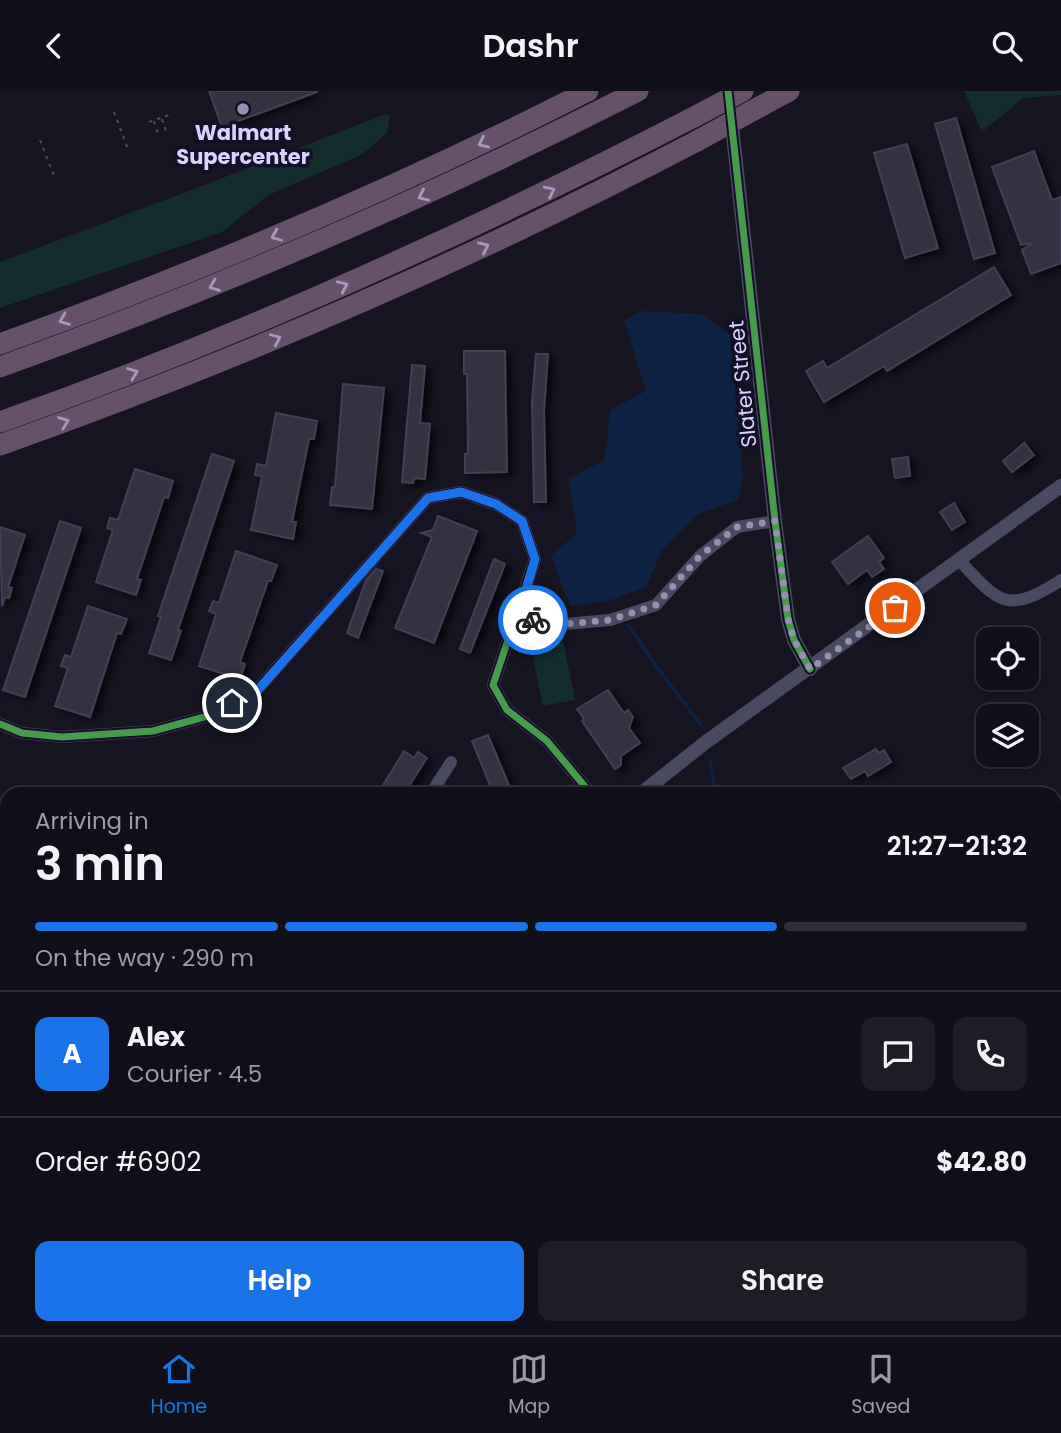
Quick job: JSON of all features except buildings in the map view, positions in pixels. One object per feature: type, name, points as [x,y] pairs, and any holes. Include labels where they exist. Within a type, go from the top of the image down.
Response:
[{"type":"highway","points":[[0,344],[143,290],[304,224],[464,152],[589,91]]},
{"type":"highway","points":[[0,367],[173,302],[336,235],[503,158],[638,91]]},
{"type":"highway","points":[[0,422],[190,350],[392,265],[524,204],[743,91]]},
{"type":"highway","points":[[0,445],[155,388],[317,322],[549,216],[789,91]]},
{"type":"street","name":"Slater Street","points":[[728,91],[788,619],[794,640],[810,669]]},
{"type":"street","points":[[649,787],[1061,486]]},
{"type":"street","points":[[0,723],[22,733],[62,737],[153,731],[208,716],[257,691],[428,498],[461,492],[496,504],[522,521],[535,559],[518,617],[493,685],[508,710],[547,741],[585,787]]},
{"type":"street","points":[[518,617],[553,625],[610,620],[656,605],[700,556],[737,527],[775,521]]},
{"type":"street","points":[[959,560],[989,591],[1007,601],[1029,597],[1061,580]]},
{"type":"street","points":[[435,787],[451,762]]},
{"type":"path","points":[[114,113],[128,149]]},
{"type":"path","points":[[149,122],[169,115]]},
{"type":"path","points":[[161,118],[167,134]]},
{"type":"path","points":[[153,121],[159,137]]},
{"type":"path","points":[[40,140],[54,176]]},
{"type":"green space","points":[[964,91],[1061,91],[1061,95],[1023,98],[982,132]]},
{"type":"green space","points":[[390,115],[387,133],[363,154],[269,195],[222,232],[0,308],[0,262],[380,116]]},
{"type":"green space","points":[[562,636],[575,700],[543,706],[530,642]]},
{"type":"water","points":[[642,311],[703,314],[730,335],[743,478],[738,500],[698,514],[662,550],[646,587],[611,600],[570,606],[551,556],[577,533],[568,479],[605,460],[610,410],[646,391],[624,320]]},
{"type":"waterway","points":[[628,625],[701,725]]},
{"type":"waterway","points":[[710,761],[715,787]]},
{"type":"cycle path","points":[[728,91],[788,619],[794,640],[810,669]]},
{"type":"cycle path","points":[[0,724],[22,733],[62,737],[153,731],[208,716],[256,691],[428,498],[461,492],[496,504],[522,521],[535,559],[493,685],[507,710],[547,741],[585,787]]},
{"type":"way so far","points":[[533,620],[553,625],[610,620],[656,605],[700,556],[737,527],[775,521],[788,619],[794,640],[810,669],[895,608]]},
{"type":"place","name":"Walmart Supercenter","points":[[243,109]]},
{"type":"route","points":[[232,703],[257,691],[428,498],[461,492],[496,504],[522,521],[535,559],[518,617],[533,620]]}]
